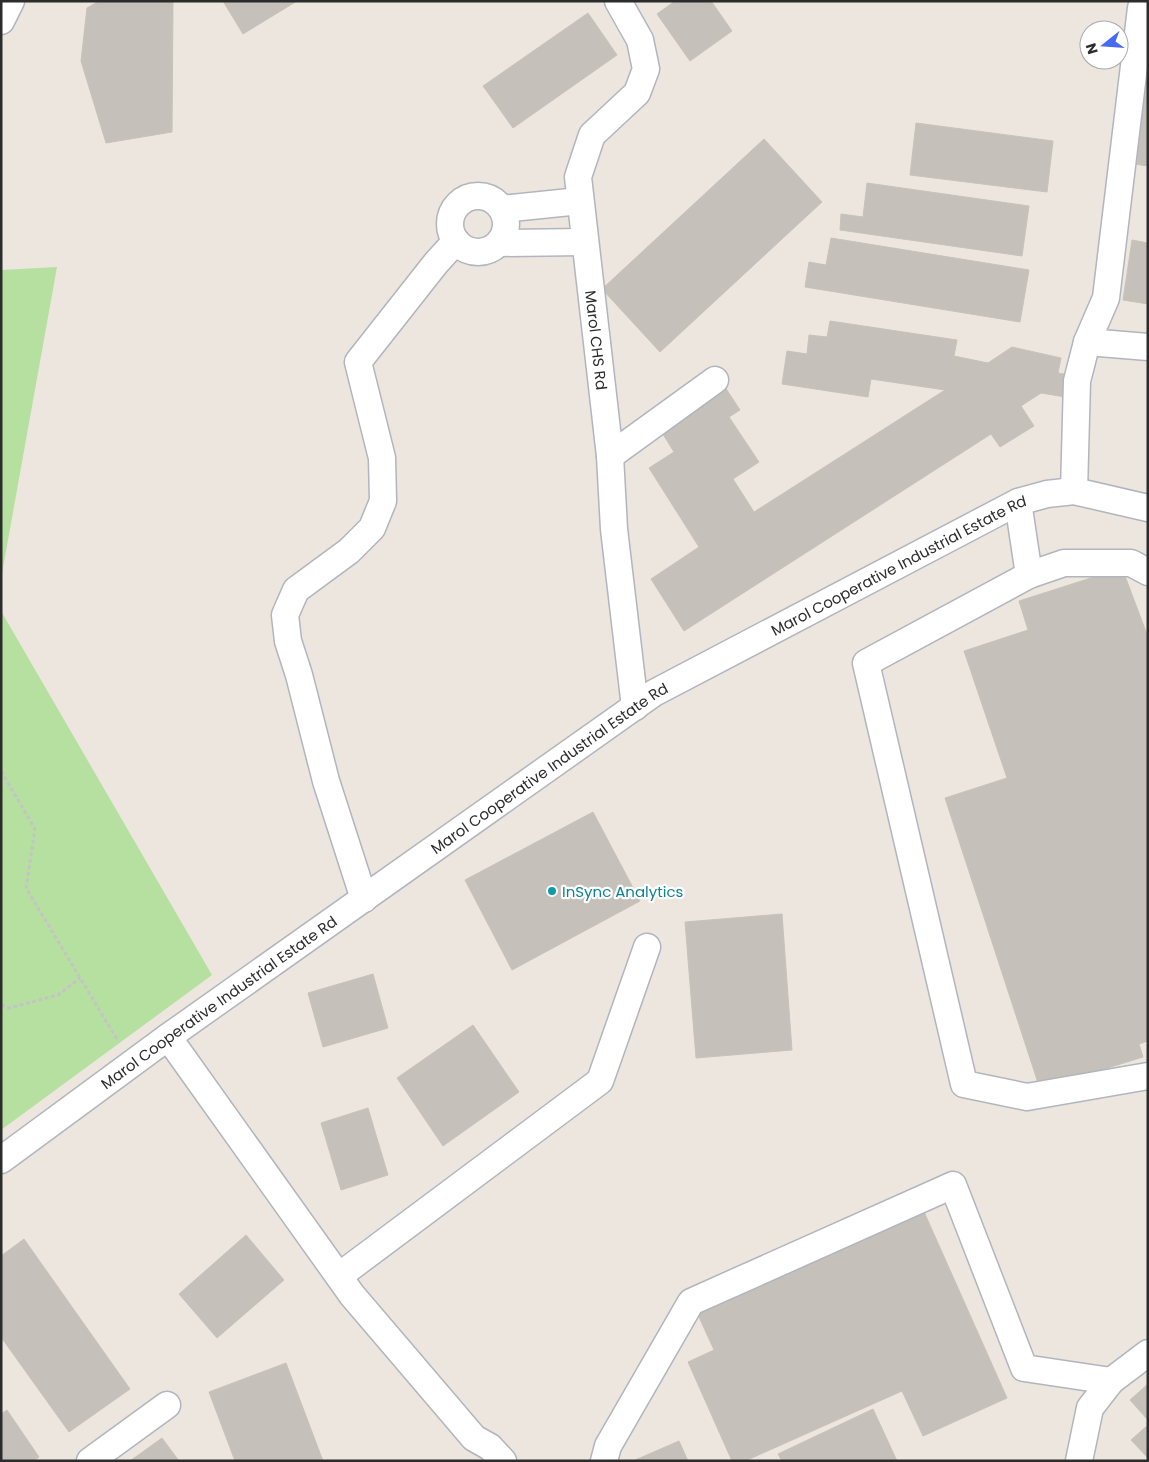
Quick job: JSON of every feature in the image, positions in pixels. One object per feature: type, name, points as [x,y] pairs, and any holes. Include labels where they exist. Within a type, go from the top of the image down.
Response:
[{"type":"street","points":[[1,21],[11,1]]},
{"type":"street","name":"Marol CHS Rd","points":[[618,1],[640,40],[646,69],[637,93],[592,135],[578,177],[610,456],[614,529],[635,707]]},
{"type":"street","points":[[1074,491],[1077,381],[1087,342],[1106,298],[1141,8]]},
{"type":"street","points":[[479,196],[496,202],[502,209],[506,226],[499,243],[491,249],[482,252],[472,251],[463,248],[456,241],[450,224],[451,215],[455,207],[462,201],[470,197],[479,196]]},
{"type":"street","points":[[502,209],[580,201]]},
{"type":"street","points":[[364,899],[326,781],[300,675],[288,641],[285,615],[296,590],[349,551],[372,528],[383,501],[382,458],[358,362],[436,263],[456,241]]},
{"type":"street","points":[[499,243],[584,242]]},
{"type":"street","points":[[1087,342],[1148,347]]},
{"type":"street","points":[[610,456],[715,380]]},
{"type":"street","name":"Marol Cooperative Industrial Estate Rd","points":[[1,1160],[168,1037],[663,689],[1018,502],[1047,494],[1074,491],[1148,508]]},
{"type":"street","points":[[1018,502],[1028,575]]},
{"type":"street","points":[[1148,572],[1131,563],[1064,563],[1028,575],[866,663],[964,1084],[1027,1097],[1148,1076]]},
{"type":"street","points":[[339,1276],[600,1081],[647,947]]},
{"type":"street","points":[[168,1037],[352,1294],[474,1438],[490,1447],[503,1461]]},
{"type":"street","points":[[604,1461],[608,1446],[691,1302],[954,1186],[1024,1368],[1111,1381]]},
{"type":"street","points":[[1079,1461],[1090,1408],[1111,1381],[1148,1354]]},
{"type":"street","points":[[90,1461],[167,1404]]},
{"type":"path","points":[[1,771],[35,830],[26,888],[118,1042]]},
{"type":"path","points":[[1,1005],[9,1008],[58,994],[80,978]]},
{"type":"green space","points":[[57,267],[1,579],[1,270]]},
{"type":"green space","points":[[1,611],[212,975],[1,1130]]},
{"type":"building","points":[[99,1],[173,1],[172,132],[106,143],[81,61],[87,8]]},
{"type":"building","points":[[223,1],[297,1],[243,34]]},
{"type":"building","points":[[675,1],[711,1],[732,31],[690,61],[657,14]]},
{"type":"building","points":[[588,13],[617,55],[513,128],[483,86]]},
{"type":"building","points":[[1148,29],[1148,166],[1134,164]]},
{"type":"building","points":[[916,123],[1053,141],[1047,192],[910,175]]},
{"type":"building","points":[[764,139],[822,202],[660,352],[602,289]]},
{"type":"building","points":[[867,183],[1029,206],[1022,256],[840,230],[841,214],[863,217]]},
{"type":"building","points":[[831,238],[1029,270],[1020,322],[805,287],[809,262],[826,265]]},
{"type":"building","points":[[1132,240],[1148,243],[1148,304],[1123,300]]},
{"type":"building","points":[[830,321],[957,340],[954,356],[988,363],[1012,347],[1061,358],[1058,373],[1070,375],[1065,397],[1041,393],[1021,406],[1034,426],[1000,447],[991,434],[684,631],[651,579],[699,547],[649,468],[674,452],[658,426],[723,384],[740,410],[729,417],[759,462],[733,479],[754,512],[945,390],[871,379],[868,397],[782,384],[787,351],[807,354],[809,335],[827,337]]},
{"type":"building","points":[[1122,568],[1148,637],[1148,1041],[1139,1044],[1143,1057],[1040,1089],[945,798],[1007,778],[964,651],[1028,630],[1019,601]]},
{"type":"building","name":"InSync Analytics","points":[[593,812],[640,901],[512,970],[465,880]]},
{"type":"building","points":[[782,914],[792,1050],[696,1058],[685,922]]},
{"type":"building","points":[[373,974],[388,1028],[323,1047],[308,993]]},
{"type":"building","points":[[473,1025],[519,1092],[443,1146],[397,1078]]},
{"type":"building","points":[[368,1108],[388,1175],[341,1190],[321,1123]]},
{"type":"building","points":[[921,1205],[1007,1398],[923,1436],[902,1391],[745,1461],[732,1461],[688,1362],[714,1350],[694,1306]]},
{"type":"building","points":[[246,1235],[284,1280],[217,1338],[179,1294]]},
{"type":"building","points":[[24,1239],[130,1389],[69,1432],[1,1337],[1,1256]]},
{"type":"building","points":[[286,1363],[323,1461],[235,1461],[209,1392]]},
{"type":"building","points":[[1148,1384],[1148,1420],[1130,1400]]},
{"type":"building","points":[[873,1409],[897,1461],[782,1461],[778,1454]]},
{"type":"building","points":[[7,1410],[39,1457],[33,1461],[1,1461],[1,1414]]},
{"type":"building","points":[[1148,1425],[1148,1458],[1131,1440]]},
{"type":"building","points":[[162,1438],[179,1461],[130,1461]]},
{"type":"building","points":[[679,1441],[688,1461],[633,1461]]},
{"type":"place","name":"InSync Analytics","points":[[552,891]]}]
